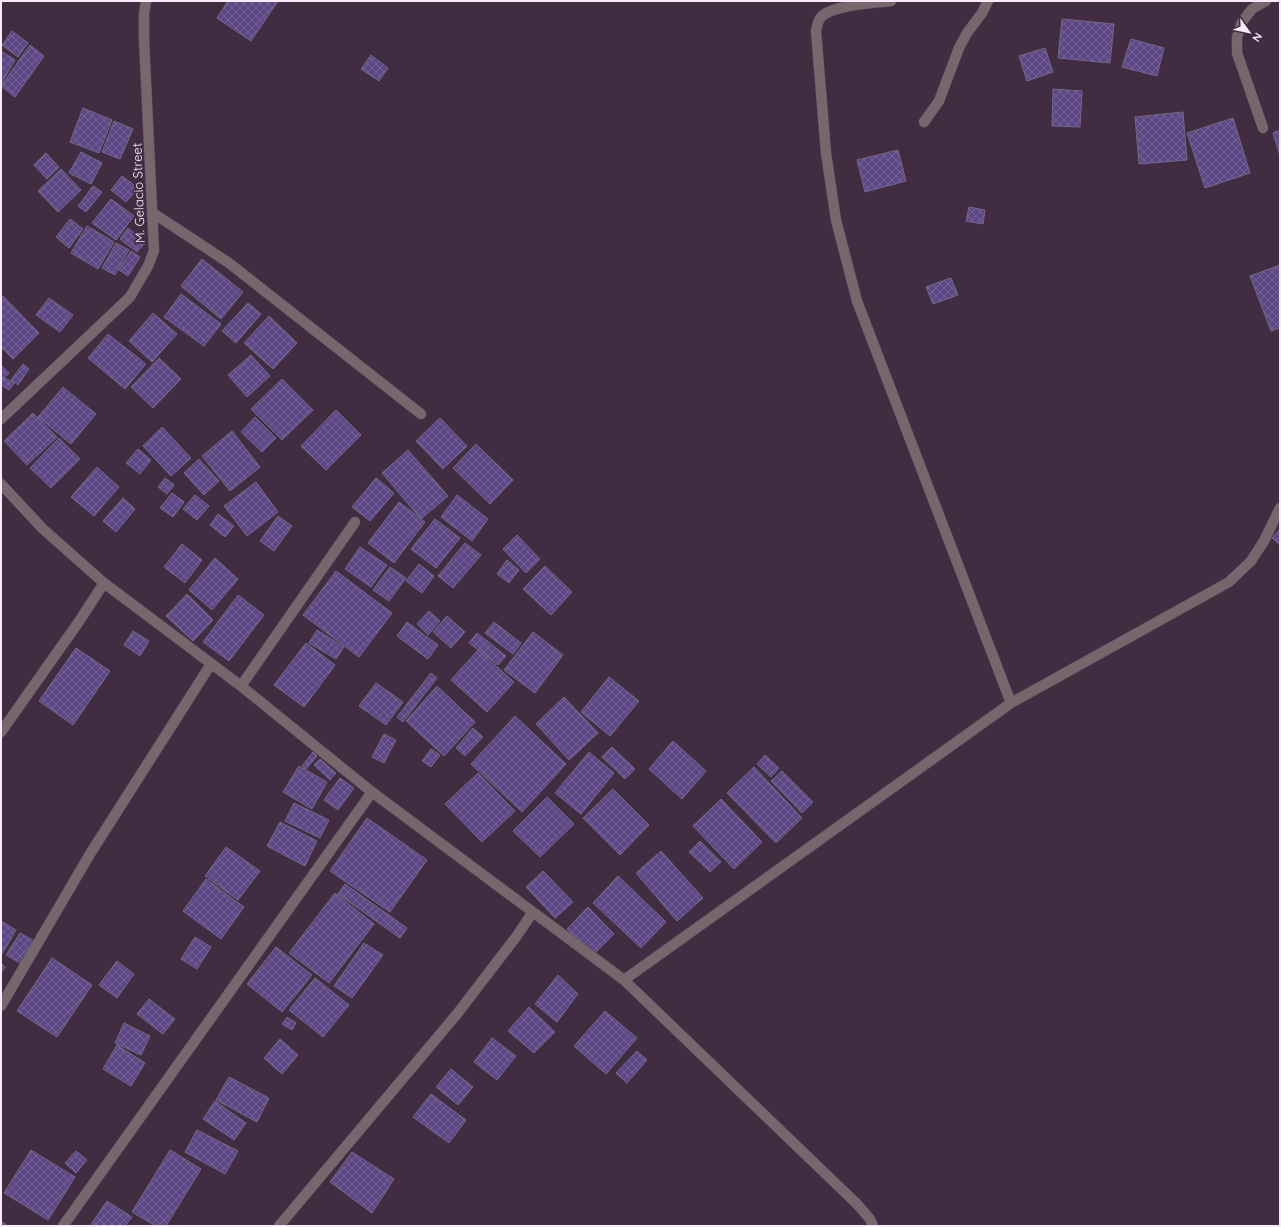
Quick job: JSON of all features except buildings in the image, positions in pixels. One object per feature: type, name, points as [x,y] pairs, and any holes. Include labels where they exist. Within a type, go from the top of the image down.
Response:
[{"type":"street","name":"M. Gelacio Street","points":[[1,419],[130,297],[148,266],[154,251],[144,39],[144,14],[146,1]]},
{"type":"street","points":[[891,1],[839,8],[827,12],[820,18],[816,31],[826,153],[836,220],[857,301],[1011,703]]},
{"type":"street","points":[[924,122],[939,101],[959,48],[988,1]]},
{"type":"street","points":[[1263,128],[1237,53],[1237,37],[1242,22],[1252,9],[1266,1]]},
{"type":"street","points":[[153,213],[229,263],[421,414]]},
{"type":"street","points":[[1,484],[43,529],[104,583],[241,686],[372,792],[624,980],[857,1204],[870,1219],[873,1226]]},
{"type":"street","points":[[624,980],[1011,703],[1228,582],[1251,561],[1264,541],[1280,508]]},
{"type":"street","points":[[241,686],[355,522]]},
{"type":"street","points":[[1,732],[80,620],[104,583]]},
{"type":"street","points":[[1,1006],[90,854],[211,664]]},
{"type":"street","points":[[63,1226],[372,792]]},
{"type":"street","points":[[279,1226],[457,1014],[516,937],[533,912]]}]
